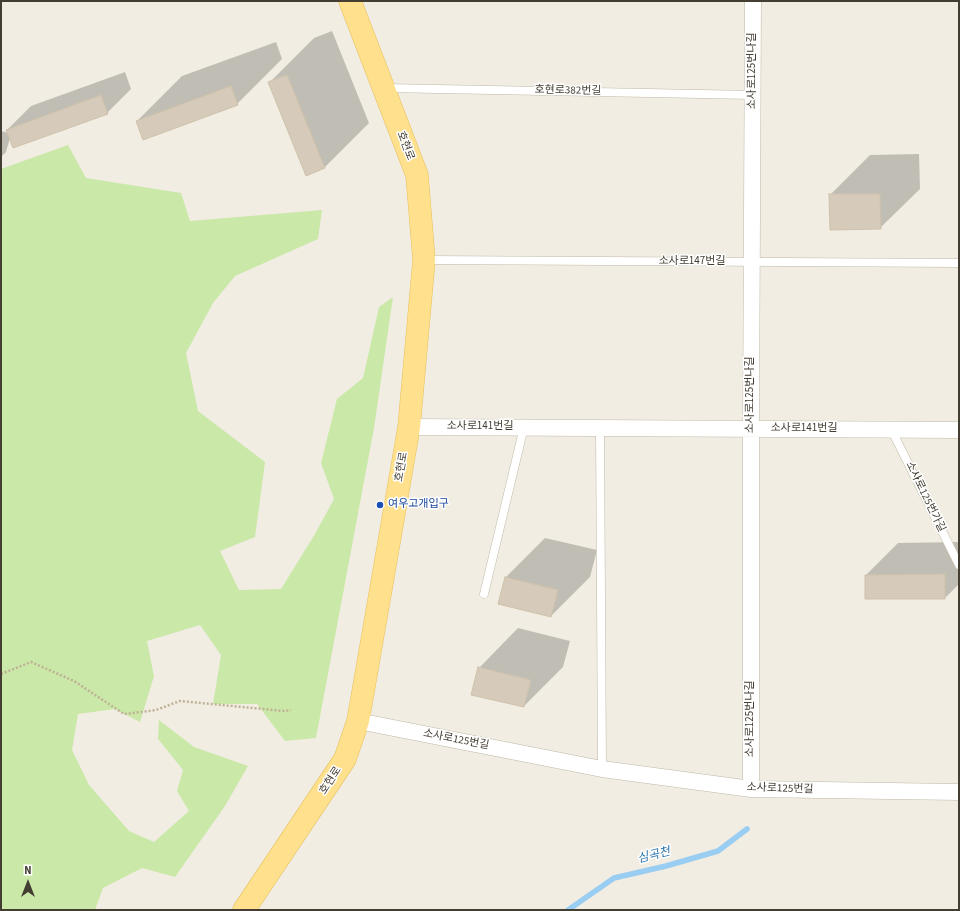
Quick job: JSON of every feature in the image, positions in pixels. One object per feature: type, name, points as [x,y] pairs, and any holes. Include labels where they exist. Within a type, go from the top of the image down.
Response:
[{"type":"main road","name":"호현로","points":[[244,910],[345,759],[358,721],[408,427],[424,260],[416,175],[350,1]]},
{"type":"street","name":"소사로125번나길","points":[[751,789],[751,429],[754,1]]},
{"type":"street","name":"소사로141번길","points":[[408,427],[959,430]]},
{"type":"street","name":"소사로125번길","points":[[358,721],[602,769],[751,789],[959,792]]},
{"type":"lane","name":"호현로382번길","points":[[382,88],[753,95]]},
{"type":"lane","name":"소사로147번길","points":[[424,260],[959,264]]},
{"type":"lane","points":[[484,594],[524,427]]},
{"type":"lane","points":[[600,428],[602,769]]},
{"type":"lane","name":"소사로125번가길","points":[[891,429],[959,565]]},
{"type":"path","points":[[1,674],[31,662],[74,681],[124,714],[156,710],[180,701],[284,711],[291,710]]},
{"type":"green space","points":[[68,145],[86,178],[181,193],[190,221],[322,210],[318,239],[235,276],[213,303],[186,353],[198,411],[265,462],[255,537],[220,551],[239,590],[281,589],[315,534],[334,499],[321,463],[337,399],[363,378],[379,307],[393,297],[374,428],[316,738],[285,741],[257,704],[213,704],[221,655],[200,625],[147,641],[154,676],[140,722],[115,709],[78,714],[72,750],[89,785],[129,831],[154,842],[189,811],[177,791],[183,770],[158,739],[159,720],[194,747],[248,766],[225,806],[175,877],[142,868],[103,888],[95,910],[1,910],[1,169]]},
{"type":"building","points":[[287,75],[325,168],[306,176],[268,82]]},
{"type":"building","points":[[231,86],[238,105],[143,140],[136,121]]},
{"type":"building","points":[[101,95],[108,114],[13,148],[6,130]]},
{"type":"building","points":[[829,194],[880,194],[881,229],[830,230]]},
{"type":"building","points":[[945,574],[945,599],[865,599],[865,575]]},
{"type":"building","points":[[505,577],[558,590],[551,617],[498,604]]},
{"type":"building","points":[[478,667],[531,680],[524,707],[471,695]]},
{"type":"waterway","name":"심곡천","points":[[568,910],[614,878],[666,866],[718,851],[747,829]]},
{"type":"place","name":"여우고개입구","points":[[380,505]]}]
